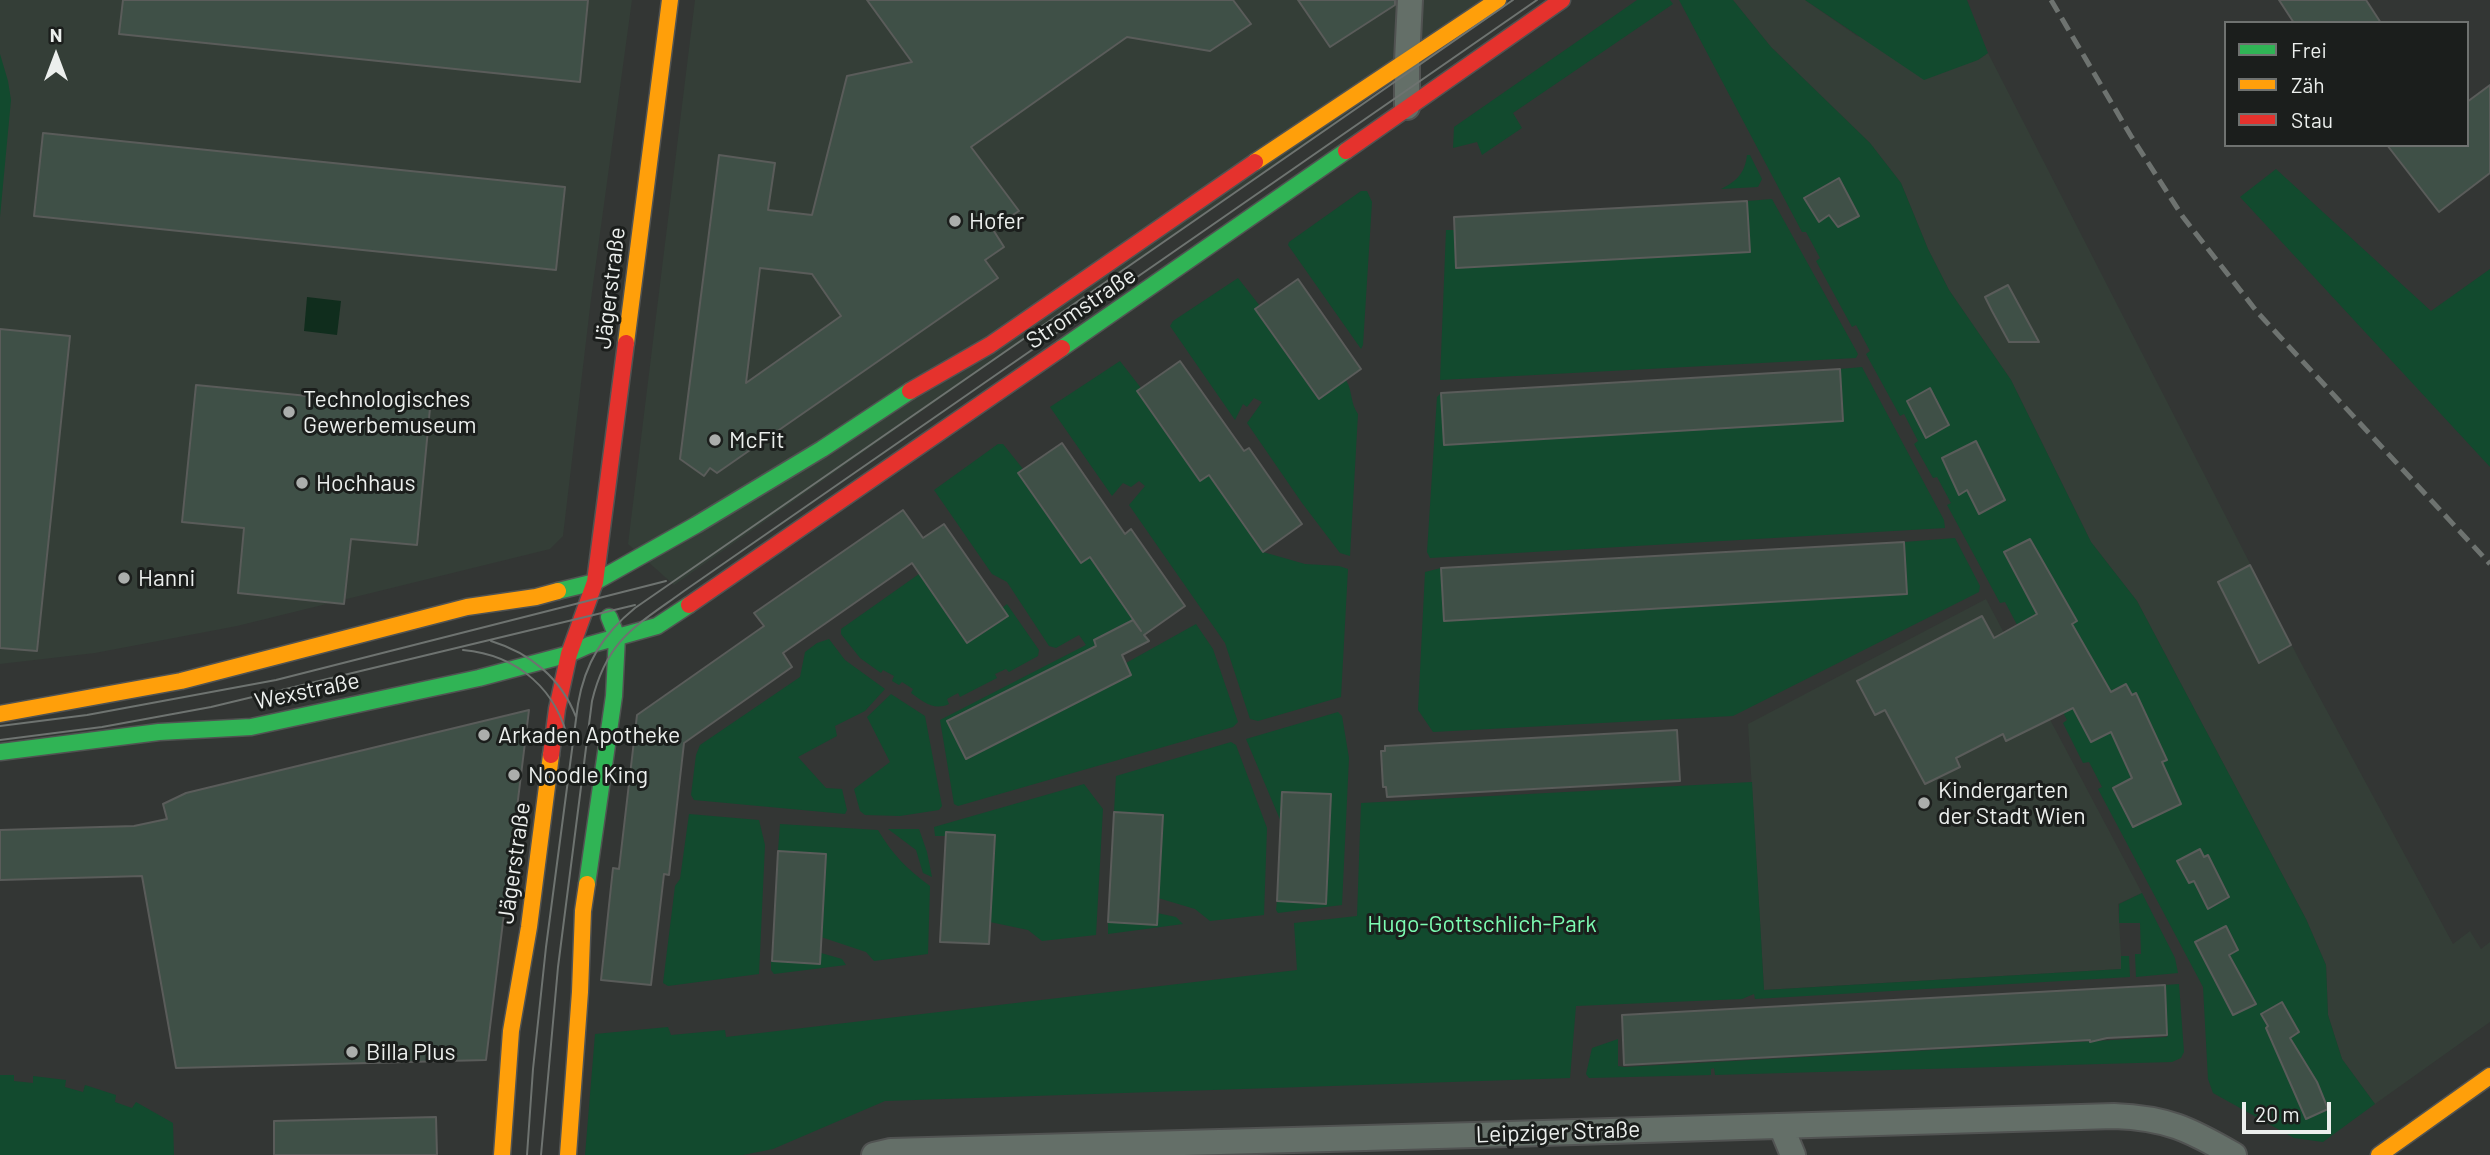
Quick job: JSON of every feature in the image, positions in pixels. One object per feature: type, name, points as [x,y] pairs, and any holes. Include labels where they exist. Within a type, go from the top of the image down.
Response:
[{"type":"main road","name":"Jägerstraße","points":[[502,1155],[512,1019],[529,927],[557,709],[569,654],[595,582],[670,0]]},
{"type":"main road","name":"Stromstraße","points":[[595,582],[693,527],[822,449],[931,377],[990,345],[1499,0]]},
{"type":"main road","name":"Stromstraße","points":[[617,638],[657,626],[734,575],[937,432],[1157,284],[1562,0]]},
{"type":"main road","name":"Jägerstraße","points":[[568,1155],[583,911],[614,696],[617,638],[595,582]]},
{"type":"main road","name":"Wexstraße","points":[[0,714],[181,681],[467,607],[536,597],[595,582]]},
{"type":"main road","name":"Wexstraße","points":[[0,752],[159,732],[251,727],[479,678],[617,638]]},
{"type":"main road","points":[[2379,1155],[2490,1076]]},
{"type":"street","points":[[1407,107],[1410,0]]},
{"type":"street","name":"Leipziger Straße","points":[[874,1155],[891,1151],[1355,1147],[1576,1131],[2136,1117],[2173,1124],[2234,1155]]},
{"type":"street","points":[[1781,1126],[1793,1155]]},
{"type":"shaded area","name":"Technologisches Gewerbemuseum","points":[[0,0],[632,0],[591,299],[563,536],[550,549],[237,626],[95,653],[0,664]]},
{"type":"shaded area","points":[[695,0],[1509,0],[674,585],[628,544]]},
{"type":"shaded area","points":[[1733,0],[1805,0],[1857,36],[1978,60],[1988,53],[2301,663],[2453,944],[2470,931],[2481,949],[2490,942],[2490,1022],[2375,1104],[2342,1059],[2328,1015],[2326,965],[2306,919],[2137,601],[2091,542],[2011,380],[1949,290],[1928,249],[1901,183],[1870,143],[1771,47]]},
{"type":"shaded area","points":[[307,297],[341,301],[337,335],[304,331]]},
{"type":"shaded area","name":"Kindergarten der Stadt Wien","points":[[1986,599],[2142,893],[2118,904],[2122,969],[1764,990],[1748,724]]},
{"type":"green space","points":[[1637,0],[1670,0],[1673,4],[1513,113],[1522,128],[1482,155],[1477,142],[1453,148],[1454,127]]},
{"type":"green space","points":[[1679,0],[1733,0],[1771,47],[1870,143],[1901,183],[1928,249],[1949,290],[2011,380],[2091,542],[2137,601],[2306,919],[2326,965],[2328,1015],[2342,1059],[2375,1104],[2323,1142],[2294,1138],[2213,1093],[2208,1079],[2203,987],[2098,789],[2102,787],[2089,762],[2083,763],[2063,723],[2067,720],[2005,602],[2000,603],[1947,505],[1951,503],[1937,477],[1933,478],[1914,444],[1918,441],[1904,414],[1900,416],[1866,354],[1870,351],[1856,325],[1852,327],[1816,261],[1820,258],[1806,232],[1802,232]]},
{"type":"green space","points":[[1805,0],[1967,0],[1988,53],[1978,60],[1924,80]]},
{"type":"green space","points":[[0,54],[11,100],[0,217]]},
{"type":"green space","points":[[1747,155],[1750,155],[1762,179],[1758,187],[1721,189],[1739,176]]},
{"type":"green space","points":[[2276,169],[2431,311],[2490,269],[2490,467],[2240,197]]},
{"type":"green space","points":[[1361,191],[1367,191],[1372,202],[1361,349],[1288,245]]},
{"type":"green space","points":[[1772,199],[1858,354],[1856,358],[1440,380],[1446,230],[1454,230],[1457,268],[1749,252],[1747,201]]},
{"type":"green space","points":[[1238,278],[1260,306],[1256,309],[1318,399],[1346,380],[1348,384],[1358,414],[1350,556],[1340,553],[1247,423],[1262,402],[1254,398],[1247,407],[1243,404],[1235,420],[1170,326],[1173,321]]},
{"type":"green space","points":[[1120,361],[1141,388],[1137,391],[1200,481],[1209,475],[1263,552],[1305,564],[1348,569],[1341,697],[1258,721],[1250,719],[1225,643],[1129,505],[1145,486],[1139,481],[1131,487],[1123,483],[1112,496],[1050,407]]},
{"type":"green space","points":[[1862,367],[1944,520],[1945,528],[1430,558],[1427,552],[1437,397],[1441,393],[1444,445],[1843,421],[1840,369]]},
{"type":"green space","points":[[998,444],[1003,444],[1023,469],[1019,473],[1081,563],[1090,557],[1133,620],[1094,640],[1096,646],[948,720],[966,758],[1131,675],[1126,663],[1196,624],[1213,649],[1238,722],[1233,727],[958,806],[954,804],[940,720],[1086,645],[1079,635],[1056,648],[1049,646],[1007,582],[992,574],[934,490]]},
{"type":"green space","points":[[1955,538],[1980,586],[1979,592],[1733,716],[1433,732],[1418,710],[1425,572],[1441,568],[1444,621],[1906,594],[1904,542]]},
{"type":"green space","points":[[919,574],[967,643],[1007,616],[1002,608],[1007,604],[1039,650],[1038,656],[1009,672],[1006,669],[995,674],[997,678],[960,697],[958,693],[947,699],[949,704],[943,706],[929,704],[911,693],[913,689],[902,682],[899,685],[892,681],[894,676],[883,670],[881,673],[860,658],[841,634],[841,629]]},
{"type":"green space","points":[[829,639],[845,660],[885,689],[865,711],[835,726],[837,736],[798,757],[826,788],[842,789],[847,810],[845,814],[694,800],[691,795],[696,755],[700,745],[800,677],[805,652],[817,643]]},
{"type":"green space","points":[[891,694],[925,716],[942,806],[939,810],[900,816],[865,815],[860,811],[854,789],[890,762],[867,717]]},
{"type":"green space","points":[[1338,712],[1342,716],[1349,758],[1342,905],[1278,913],[1277,901],[1326,903],[1331,795],[1283,792],[1281,822],[1246,739]]},
{"type":"green space","points":[[1231,742],[1236,745],[1267,828],[1264,915],[1210,921],[1195,909],[1158,898],[1163,815],[1114,812],[1116,776]]},
{"type":"green space","name":"Hugo-Gottschlich-Park","points":[[1752,782],[1764,990],[2121,969],[2121,956],[2129,956],[2130,977],[1755,999],[1754,994],[1742,999],[1576,1006],[1570,1078],[885,1101],[773,1149],[743,1155],[585,1155],[595,1034],[668,1027],[671,1035],[725,1030],[726,1037],[1297,970],[1294,923],[1357,916],[1361,803]]},
{"type":"green space","points":[[1084,784],[1103,809],[1096,935],[1042,941],[1028,930],[990,922],[994,835],[946,832],[946,836],[935,836],[934,827]]},
{"type":"green space","points":[[689,814],[759,820],[765,845],[759,974],[668,986],[663,983],[675,886],[680,879]]},
{"type":"green space","points":[[780,824],[878,830],[901,861],[930,886],[928,954],[874,961],[866,952],[821,937],[826,854],[778,851]]},
{"type":"green space","points":[[888,829],[919,829],[932,877],[923,873],[916,850]]},
{"type":"green space","points":[[2142,893],[2175,958],[2178,973],[2136,977],[2135,954],[2141,954],[2140,923],[2119,923],[2119,904]]},
{"type":"green space","points":[[1157,913],[1176,917],[1183,924],[1108,934],[1108,922],[1157,925]]},
{"type":"green space","points":[[821,953],[842,959],[846,965],[774,974],[771,970],[771,961],[820,964]]},
{"type":"green space","points":[[2179,984],[2184,1052],[2181,1058],[2172,1062],[1715,1075],[1714,1068],[1711,1069],[1711,1075],[1589,1078],[1586,1074],[1592,1048],[1618,1039],[1618,1066],[1624,1067],[2167,1037],[2165,985]]},
{"type":"green space","points":[[0,1075],[14,1075],[14,1081],[33,1083],[33,1076],[66,1080],[65,1087],[83,1092],[85,1085],[116,1095],[115,1102],[132,1108],[136,1102],[173,1123],[174,1155],[0,1155]]},
{"type":"building","points":[[123,0],[588,0],[580,82],[119,34]]},
{"type":"building","points":[[867,0],[1233,0],[1251,24],[1210,51],[1127,37],[971,147],[1019,211],[992,228],[1004,247],[985,260],[998,278],[717,473],[710,468],[704,476],[680,459],[719,155],[775,163],[768,210],[812,215],[847,76],[912,62]],"holes":[[[760,268],[812,274],[841,316],[746,383]]]},
{"type":"building","points":[[1298,0],[1395,0],[1395,5],[1330,47]]},
{"type":"building","points":[[2279,0],[2366,0],[2380,21],[2293,21]]},
{"type":"building","points":[[2490,85],[2490,173],[2439,212],[2389,147],[2469,147],[2469,101]]},
{"type":"building","points":[[43,133],[565,187],[556,270],[34,216]]},
{"type":"building","points":[[1839,178],[1859,216],[1838,227],[1829,215],[1819,222],[1804,198]]},
{"type":"building","points":[[1747,201],[1750,252],[1456,268],[1454,217]]},
{"type":"building","points":[[1298,279],[1361,369],[1319,399],[1255,309]]},
{"type":"building","points":[[2008,285],[2039,342],[2009,342],[1992,311],[1985,297]]},
{"type":"building","points":[[0,329],[70,336],[37,651],[0,648]]},
{"type":"building","points":[[1180,361],[1244,451],[1249,448],[1302,524],[1263,552],[1209,475],[1200,481],[1137,391]]},
{"type":"building","points":[[1840,369],[1843,421],[1444,445],[1441,393]]},
{"type":"building","name":"Technologisches Gewerbemuseum","points":[[196,385],[430,408],[417,545],[351,539],[344,604],[238,593],[244,528],[182,522]]},
{"type":"building","points":[[1930,388],[1949,425],[1926,438],[1907,401]]},
{"type":"building","points":[[1976,441],[2005,500],[1979,514],[1967,490],[1959,495],[1942,458]]},
{"type":"building","points":[[1062,443],[1125,534],[1131,529],[1185,606],[1144,635],[1149,641],[1122,655],[1131,675],[966,759],[947,721],[1096,646],[1094,640],[1133,620],[1141,631],[1090,557],[1081,563],[1018,473]]},
{"type":"building","points":[[903,510],[923,538],[944,524],[1008,616],[967,643],[912,563],[783,653],[792,667],[684,743],[669,875],[664,874],[651,985],[601,980],[613,868],[619,869],[637,715],[764,626],[754,613]]},
{"type":"building","points":[[2030,539],[2077,621],[2072,624],[2111,692],[2126,684],[2132,695],[2136,693],[2167,760],[2162,762],[2181,804],[2133,827],[2113,788],[2132,778],[2111,732],[2091,742],[2073,708],[2006,741],[2003,734],[1956,758],[1960,767],[1925,784],[1885,710],[1875,715],[1857,681],[1982,616],[1994,638],[2037,614],[2004,552]]},
{"type":"building","points":[[1904,542],[1907,594],[1444,621],[1441,568]]},
{"type":"building","points":[[2250,565],[2291,645],[2259,663],[2218,582]]},
{"type":"building","points":[[529,710],[486,1060],[176,1068],[142,876],[0,880],[0,830],[134,826],[167,819],[163,804],[186,793]]},
{"type":"building","points":[[1677,730],[1680,781],[1387,797],[1386,787],[1383,787],[1381,751],[1385,751],[1385,746]]},
{"type":"building","points":[[1282,792],[1331,794],[1326,904],[1277,901]]},
{"type":"building","points":[[1114,812],[1163,815],[1157,925],[1108,922]]},
{"type":"building","points":[[946,832],[995,835],[989,944],[940,942]]},
{"type":"building","points":[[2200,849],[2204,857],[2208,855],[2229,897],[2208,909],[2194,881],[2189,883],[2177,861]]},
{"type":"building","points":[[778,851],[826,854],[820,964],[772,961]]},
{"type":"building","points":[[2226,926],[2238,950],[2229,955],[2256,1004],[2233,1015],[2195,942]]},
{"type":"building","points":[[2165,985],[2167,1035],[2107,1038],[2090,1042],[1624,1065],[1622,1015]]},
{"type":"building","points":[[2282,1002],[2299,1032],[2290,1038],[2317,1082],[2328,1109],[2306,1119],[2261,1014]]},
{"type":"building","points":[[436,1117],[437,1155],[274,1155],[274,1121]]},
{"type":"tram line","points":[[527,1155],[546,947],[578,704],[591,662],[614,628],[635,608],[1513,0]]},
{"type":"tram line","points":[[541,1155],[558,967],[592,701],[598,680],[615,648],[651,614],[1537,0]]},
{"type":"tram line","points":[[0,726],[87,715],[276,680],[666,581]]},
{"type":"tram line","points":[[0,740],[102,727],[211,707],[635,605]]},
{"type":"tram line","points":[[491,641],[519,652],[542,669],[562,690],[576,717]]},
{"type":"tram line","points":[[463,650],[501,659],[532,679],[556,707],[569,744]]},
{"type":"railway","points":[[2051,0],[2131,136],[2183,217],[2258,313],[2490,564]]},
{"type":"traffic: fast","points":[[1062,348],[1346,151]]},
{"type":"traffic: fast","points":[[558,591],[595,582],[696,525],[822,449],[910,391]]},
{"type":"traffic: fast","points":[[0,752],[159,732],[251,727],[479,678],[569,654],[589,645],[657,626],[689,605]]},
{"type":"traffic: fast","points":[[587,884],[614,696],[617,637],[609,617]]},
{"type":"traffic: slow","points":[[626,343],[670,0]]},
{"type":"traffic: slow","points":[[1255,162],[1498,0]]},
{"type":"traffic: slow","points":[[0,714],[181,681],[467,607],[558,591]]},
{"type":"traffic: slow","points":[[502,1155],[511,1031],[529,927],[551,755]]},
{"type":"traffic: slow","points":[[568,1155],[583,911],[587,884]]},
{"type":"traffic: slow","points":[[2379,1155],[2490,1076]]},
{"type":"traffic: jam","points":[[1346,151],[1562,0]]},
{"type":"traffic: jam","points":[[910,391],[990,345],[1255,162]]},
{"type":"traffic: jam","points":[[551,755],[557,709],[569,654],[595,582],[626,343]]},
{"type":"traffic: jam","points":[[689,605],[1062,348]]},
{"type":"place","name":"Hofer","points":[[955,221]]},
{"type":"place","name":"Technologisches Gewerbemuseum","points":[[289,412]]},
{"type":"place","name":"McFit","points":[[715,440]]},
{"type":"place","name":"Hochhaus","points":[[302,483]]},
{"type":"place","name":"Hanni","points":[[124,578]]},
{"type":"place","name":"Arkaden Apotheke","points":[[484,735]]},
{"type":"place","name":"Noodle King","points":[[514,775]]},
{"type":"place","name":"Kindergarten der Stadt Wien","points":[[1924,803]]},
{"type":"place","name":"Billa Plus","points":[[352,1052]]}]
